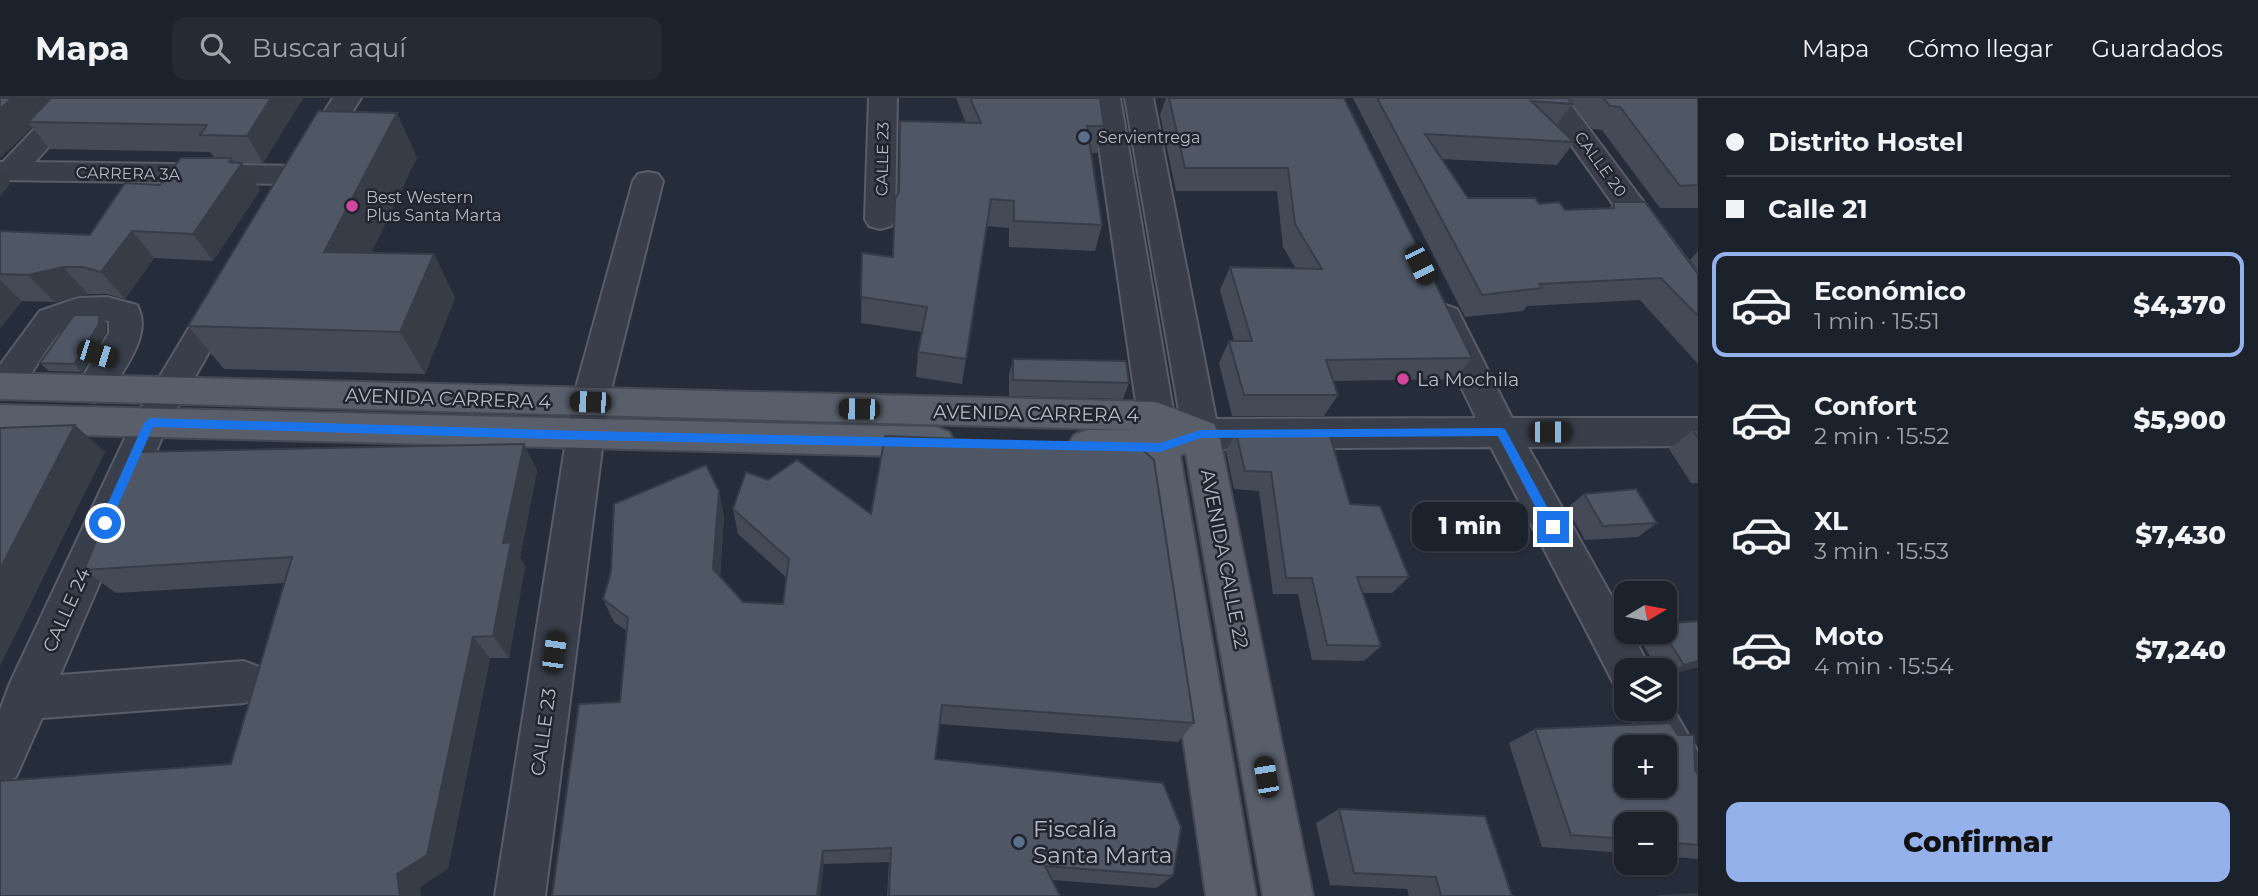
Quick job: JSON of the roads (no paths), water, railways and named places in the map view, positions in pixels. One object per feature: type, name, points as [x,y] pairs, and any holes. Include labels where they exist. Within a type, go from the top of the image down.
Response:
[{"type":"main road","name":"AVENIDA CARRERA 4","points":[[6,388],[101,367],[160,406]]},
{"type":"main road","name":"AVENIDA CARRERA 4","points":[[6,388],[160,406],[1201,434]]},
{"type":"main road","points":[[1158,432],[1226,884]]},
{"type":"main road","name":"AVENIDA CALLE 22","points":[[1201,434],[1290,892]]},
{"type":"street","points":[[6,171],[79,98]]},
{"type":"street","name":"CARRERA 3A","points":[[6,171],[290,187],[347,98]]},
{"type":"street","name":"CALLE 23","points":[[880,219],[883,98]]},
{"type":"street","points":[[1106,98],[1158,432]]},
{"type":"street","name":"AVENIDA CALLE 22","points":[[1139,98],[1201,434]]},
{"type":"street","name":"CALLE 20","points":[[1552,98],[1698,299]]},
{"type":"street","name":"CALLE 23","points":[[520,896],[587,419],[648,181]]},
{"type":"street","name":"CALLE 24","points":[[0,761],[26,698],[160,406],[241,271]]},
{"type":"street","points":[[1429,284],[1501,432],[1623,658]]},
{"type":"street","points":[[6,388],[52,320],[77,310],[113,309],[125,313],[126,334],[101,367]]},
{"type":"street","points":[[6,388],[63,351]]},
{"type":"street","points":[[1201,434],[1698,432]]},
{"type":"street","points":[[26,698],[244,682]]},
{"type":"street","points":[[1656,721],[1698,798]]},
{"type":"place","name":"Servientrega","points":[[1084,137]]},
{"type":"place","name":"Best Western Plus Santa Marta","points":[[352,206]]},
{"type":"place","name":"La Mochila","points":[[1403,379]]},
{"type":"place","name":"Fiscalía Santa Marta","points":[[1019,842]]}]
